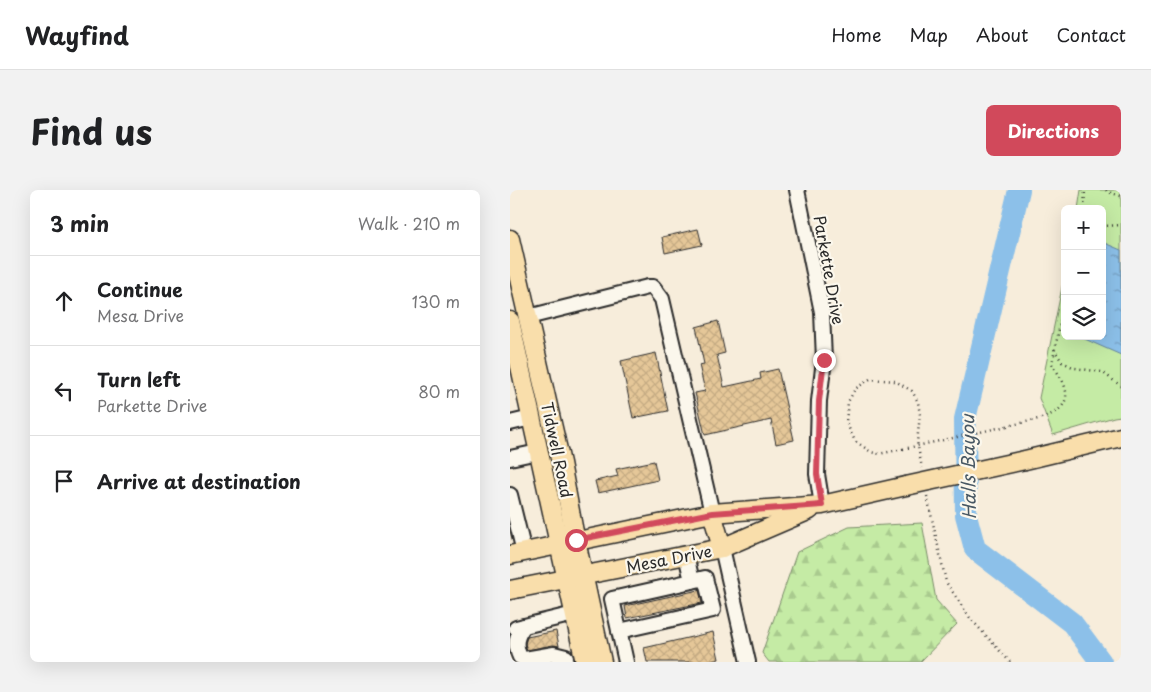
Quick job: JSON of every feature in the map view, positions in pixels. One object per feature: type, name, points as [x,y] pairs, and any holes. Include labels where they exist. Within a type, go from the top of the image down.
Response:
[{"type":"main road","name":"Tidwell Road","points":[[510,239],[561,463],[603,662]]},
{"type":"main road","points":[[510,321],[528,317]]},
{"type":"main road","name":"Tidwell Road","points":[[510,321],[574,614],[578,657]]},
{"type":"main road","name":"Mesa Drive","points":[[517,553],[712,513],[822,505],[1121,437]]},
{"type":"main road","name":"Mesa Drive","points":[[510,590],[722,548],[822,505]]},
{"type":"main road","points":[[712,513],[722,548]]},
{"type":"street","name":"Parkette Drive","points":[[797,190],[822,312],[824,360],[819,401],[817,474],[822,505]]},
{"type":"street","points":[[528,317],[648,287],[653,287],[658,291],[662,299],[712,513]]},
{"type":"street","points":[[510,423],[531,418]]},
{"type":"street","points":[[510,458],[538,452]]},
{"type":"street","points":[[510,495],[517,553]]},
{"type":"street","points":[[722,548],[748,662]]},
{"type":"street","points":[[686,556],[692,581]]},
{"type":"street","points":[[594,625],[617,626],[713,610],[706,578],[612,599],[617,626],[625,660],[603,662]]},
{"type":"street","points":[[510,630],[574,614]]},
{"type":"street","points":[[524,626],[515,641],[520,656],[526,659],[554,654],[578,657]]},
{"type":"street","points":[[538,662],[578,657]]},
{"type":"path","points":[[1084,205],[1085,190]]},
{"type":"path","points":[[1106,190],[1121,196]]},
{"type":"path","points":[[1106,226],[1121,225]]},
{"type":"path","points":[[904,449],[1050,416],[1059,411],[1065,402],[1066,391],[1061,378],[1052,364],[1061,317]]},
{"type":"path","points":[[1054,349],[1062,362],[1075,368],[1102,372],[1121,386]]},
{"type":"green space","points":[[1081,190],[1121,190],[1121,416],[1053,435],[1039,398],[1061,292],[1061,340],[1106,340],[1106,205],[1079,205]]},
{"type":"green space","points":[[922,523],[936,600],[957,624],[920,662],[769,662],[762,653],[797,552],[849,527]]},
{"type":"water","points":[[1106,244],[1121,250],[1121,355],[1087,340],[1106,340]]},
{"type":"building","points":[[698,229],[702,245],[665,253],[662,237]]},
{"type":"building","points":[[718,321],[725,353],[717,355],[724,387],[761,379],[760,373],[778,369],[794,440],[776,444],[771,420],[705,435],[695,393],[705,391],[699,365],[704,364],[696,327]]},
{"type":"building","points":[[656,353],[668,411],[633,418],[621,361]]},
{"type":"building","points":[[654,461],[658,480],[598,493],[595,481],[618,476],[616,469]]},
{"type":"building","points":[[699,590],[702,603],[627,618],[625,606]]},
{"type":"building","points":[[556,631],[559,646],[553,645],[527,650],[525,644],[527,637]]},
{"type":"building","points":[[713,632],[719,659],[707,662],[647,662],[644,648]]},
{"type":"waterway","name":"Halls Bayou","points":[[1019,190],[965,419],[966,515],[975,549],[1072,623],[1101,662]]},
{"type":"route","points":[[576,540],[712,513],[822,505],[817,474],[819,401],[824,360]]}]
